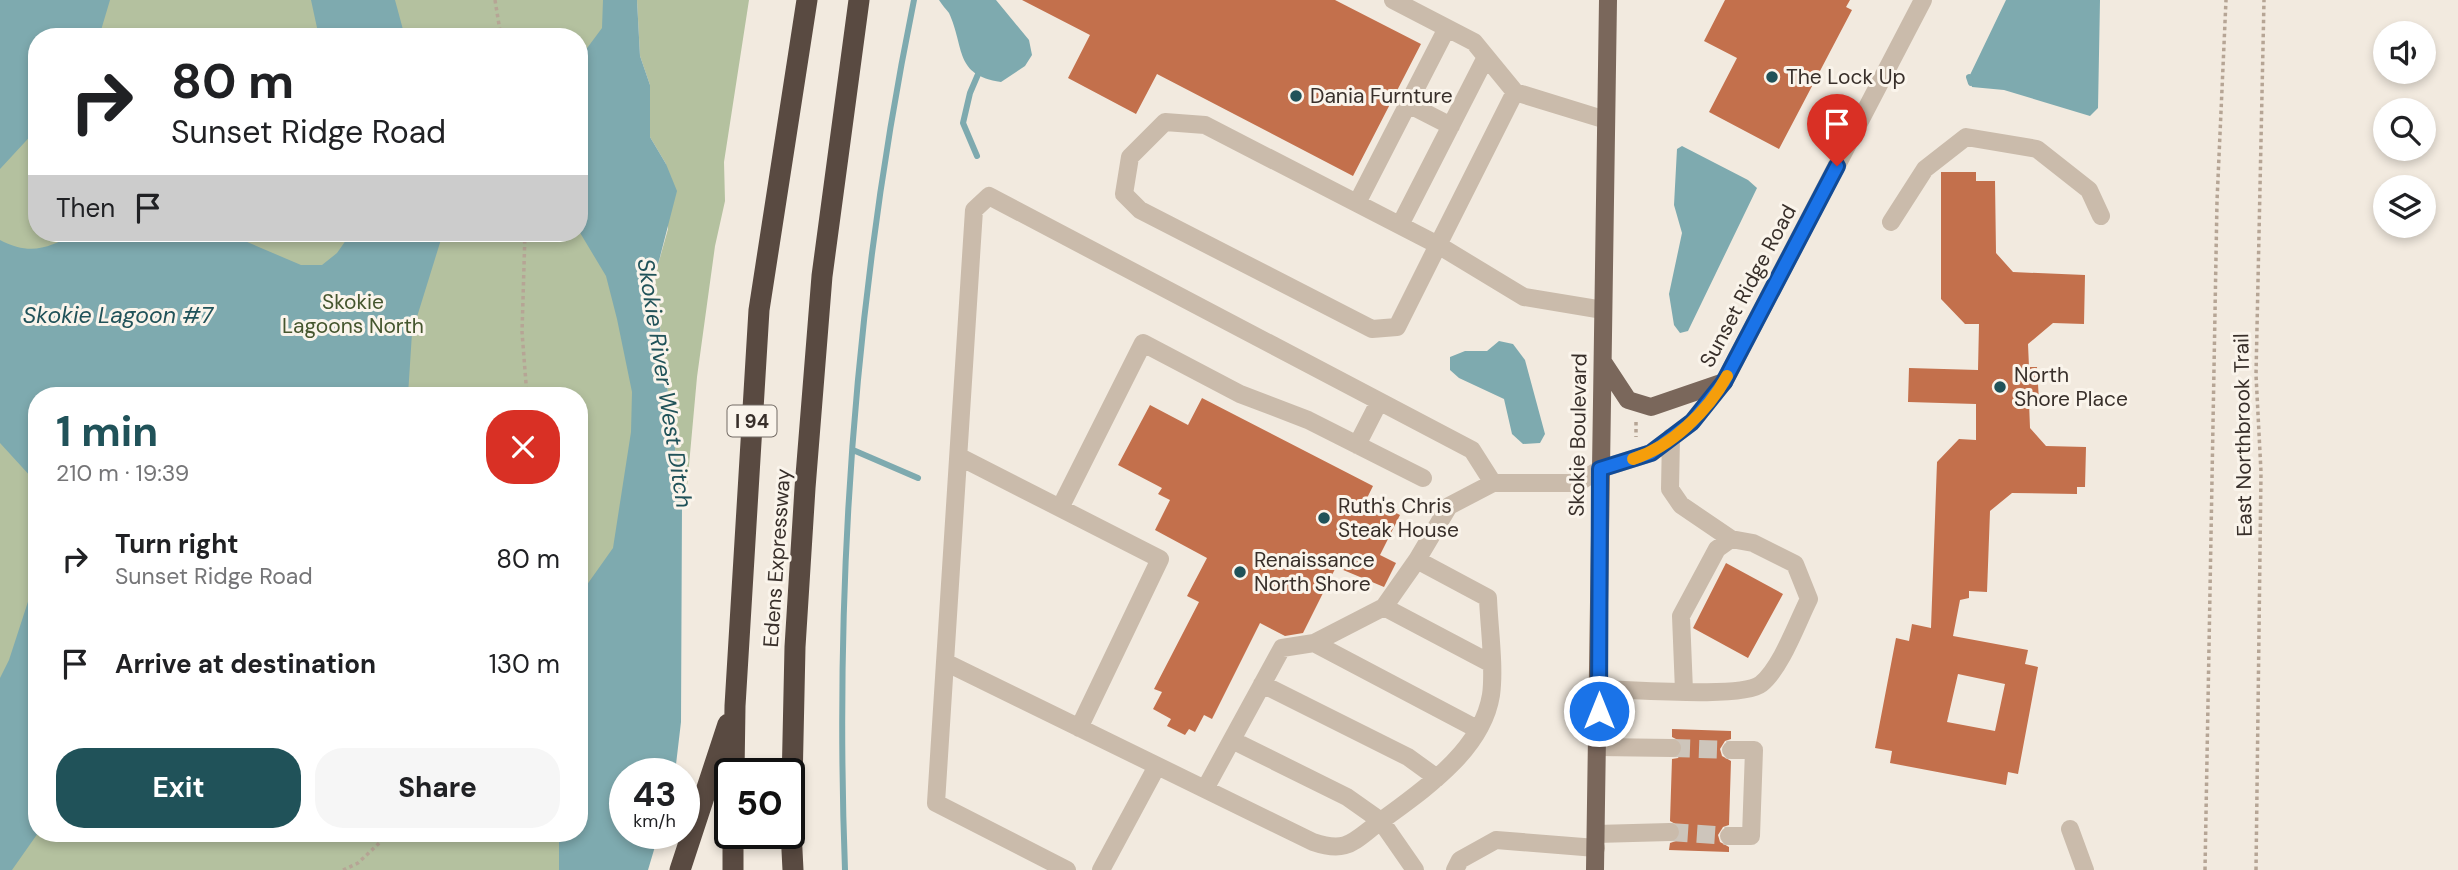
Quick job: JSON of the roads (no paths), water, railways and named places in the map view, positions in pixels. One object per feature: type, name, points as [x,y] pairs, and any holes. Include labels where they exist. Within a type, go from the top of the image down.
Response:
[{"type":"highway","name":"Edens Expressway","points":[[734,758],[735,706],[759,310],[807,0]]},
{"type":"highway","name":"Edens Expressway","points":[[793,758],[795,647],[822,275],[859,0]]},
{"type":"highway","points":[[680,870],[735,706]]},
{"type":"highway","points":[[733,849],[733,870]]},
{"type":"highway","name":"Edens Expressway","points":[[792,849],[793,870]]},
{"type":"highway","points":[[795,849],[799,870]]},
{"type":"main road","name":"Skokie Boulevard","points":[[1595,870],[1599,747],[1600,469],[1608,0]]},
{"type":"main road","points":[[1602,361],[1628,400],[1651,407],[1692,396],[1724,382]]},
{"type":"street","points":[[1393,0],[1474,42],[1515,92],[1606,120]]},
{"type":"street","name":"Sunset Ridge Road","points":[[1493,483],[1578,483],[1600,469],[1651,453],[1692,422],[1724,382],[1923,0]]},
{"type":"street","points":[[1357,203],[1447,28]]},
{"type":"street","points":[[1400,225],[1486,57]]},
{"type":"street","points":[[1515,92],[1438,245],[1397,327],[1372,329],[1140,210],[1124,194],[1130,156],[1165,122],[1205,125],[1438,245],[1524,297],[1603,310]]},
{"type":"street","points":[[1408,104],[1451,126]]},
{"type":"street","points":[[1891,222],[1925,169],[1966,137],[2037,149],[2089,190],[2101,216]]},
{"type":"street","points":[[1067,870],[936,803],[974,210],[989,197],[1472,450],[1493,483],[1449,506],[1417,560],[1384,607],[1314,643],[1282,648],[1205,789]]},
{"type":"street","points":[[1060,508],[1143,343],[1240,394],[1308,420],[1423,478]]},
{"type":"street","points":[[1357,445],[1379,402]]},
{"type":"street","points":[[1599,689],[1745,690],[1760,684],[1778,660],[1809,599],[1795,564],[1754,543],[1731,539],[1681,505],[1670,488],[1671,437]]},
{"type":"street","points":[[960,457],[1160,559],[1079,727]]},
{"type":"street","points":[[1684,691],[1681,616],[1717,549],[1731,539]]},
{"type":"street","points":[[945,662],[1313,842],[1334,849],[1345,847],[1437,778],[1470,747],[1491,695],[1488,598],[1417,560]]},
{"type":"street","points":[[1384,607],[1490,663]]},
{"type":"street","points":[[1314,643],[1477,729]]},
{"type":"street","points":[[1262,684],[1408,757],[1437,778]]},
{"type":"street","points":[[1232,740],[1347,797],[1381,821],[1415,870]]},
{"type":"street","points":[[1599,747],[1672,748]]},
{"type":"street","points":[[1729,836],[1751,836],[1754,750],[1731,750]]},
{"type":"street","points":[[1101,870],[1157,766]]},
{"type":"street","points":[[2070,829],[2085,870]]},
{"type":"street","points":[[1455,870],[1460,860],[1496,839],[1596,841],[1670,832]]},
{"type":"water","points":[[0,0],[110,0],[102,28],[28,28],[28,139],[0,169]]},
{"type":"water","points":[[311,0],[395,0],[403,28],[317,28]]},
{"type":"water","name":"Skokie River West Ditch","points":[[603,0],[637,0],[640,56],[650,85],[650,137],[666,164],[677,191],[654,280],[682,504],[681,722],[677,758],[609,758],[609,849],[654,849],[648,870],[559,870],[559,842],[588,842],[588,583],[613,548],[631,432],[632,392],[617,319],[606,276],[586,242],[588,242],[588,47],[602,28]]},
{"type":"water","points":[[939,0],[996,0],[1029,40],[1032,55],[1025,66],[1001,82],[975,73],[963,58],[949,13]]},
{"type":"water","points":[[2006,0],[2100,0],[2098,108],[2090,116],[2004,90],[1972,87],[1969,77]]},
{"type":"water","points":[[1682,146],[1748,180],[1757,188],[1688,331],[1680,333],[1674,325],[1669,294],[1682,233],[1674,205],[1677,149]]},
{"type":"water","name":"Skokie Lagoon #7","points":[[0,240],[30,249],[57,243],[247,242],[301,265],[322,265],[337,253],[345,242],[440,242],[412,333],[409,387],[28,387],[28,474],[0,443]]},
{"type":"water","points":[[1499,341],[1513,344],[1525,360],[1545,434],[1540,443],[1523,444],[1512,434],[1504,399],[1459,378],[1450,370],[1450,357],[1465,351],[1487,351]]},
{"type":"water","points":[[28,602],[28,842],[32,842],[12,870],[0,870],[0,678],[9,660]]},
{"type":"waterway","points":[[845,870],[843,652],[854,433],[877,215],[914,0]]},
{"type":"waterway","points":[[977,156],[963,123],[970,93],[979,72]]},
{"type":"waterway","points":[[1969,77],[1971,83]]},
{"type":"waterway","points":[[853,450],[918,478]]},
{"type":"tunnel","points":[[1672,748],[1731,750]]},
{"type":"tunnel","points":[[1670,832],[1729,836]]},
{"type":"place","name":"The Lock Up","points":[[1772,77]]},
{"type":"place","name":"Dania Furnture","points":[[1296,96]]},
{"type":"place","name":"North Shore Place","points":[[2000,387]]},
{"type":"place","name":"Ruth's Chris Steak House","points":[[1324,518]]},
{"type":"place","name":"Renaissance North Shore","points":[[1240,572]]},
{"type":"park label","name":"Skokie Lagoons North","points":[[353,314]]}]
